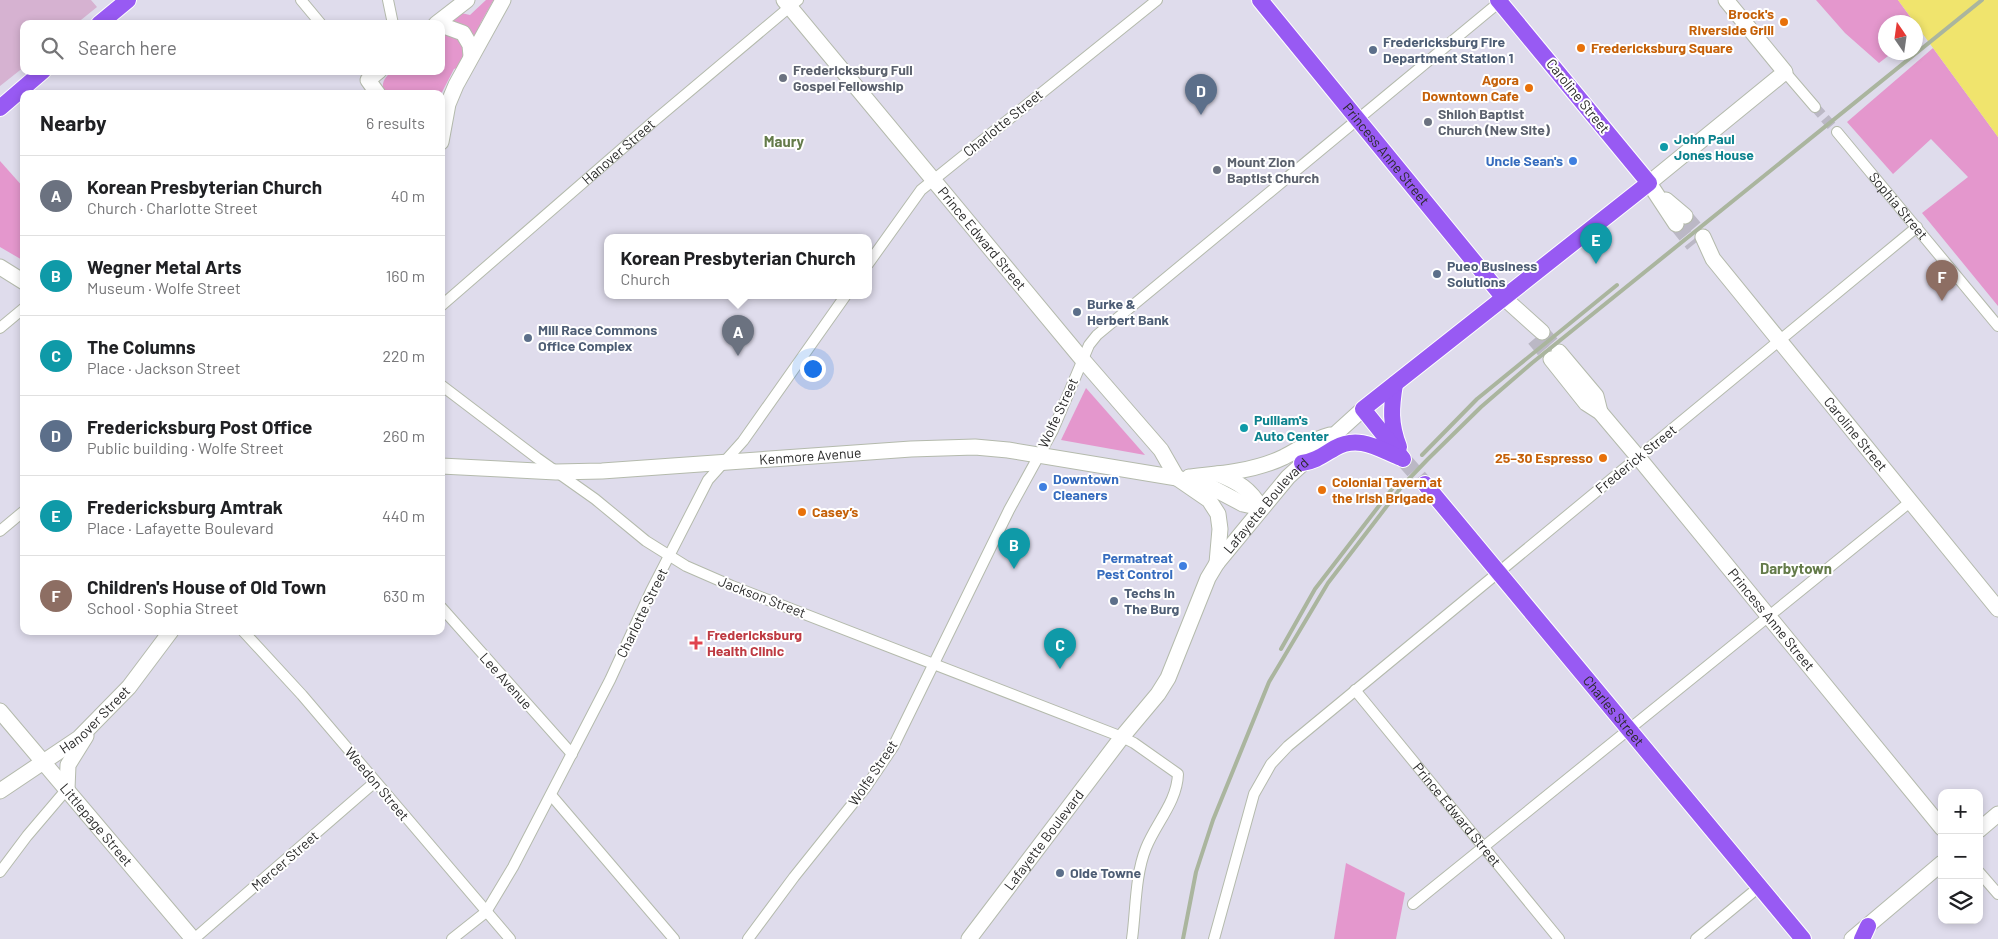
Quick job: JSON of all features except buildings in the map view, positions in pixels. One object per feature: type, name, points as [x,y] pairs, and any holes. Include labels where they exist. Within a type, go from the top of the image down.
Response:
[{"type":"main road","points":[[101,20],[109,6],[128,0]]},
{"type":"main road","name":"Princess Anne Street","points":[[1260,0],[1508,302]]},
{"type":"main road","name":"Caroline Street","points":[[1500,1],[1653,188]]},
{"type":"main road","points":[[21,90],[38,75]]},
{"type":"main road","points":[[0,108],[20,91]]},
{"type":"main road","name":"Lafayette Boulevard","points":[[1363,409],[1508,302],[1653,188]]},
{"type":"main road","points":[[1395,384],[1390,413],[1392,430],[1403,459]]},
{"type":"main road","points":[[1363,409],[1403,459]]},
{"type":"main road","points":[[1302,463],[1316,461],[1341,444],[1356,442],[1373,445],[1403,459]]},
{"type":"main road","name":"Charles Street","points":[[1425,484],[1803,939]]},
{"type":"street","points":[[301,0],[317,20]]},
{"type":"street","points":[[388,0],[393,20]]},
{"type":"street","points":[[441,20],[467,0]]},
{"type":"street","points":[[445,120],[448,104],[503,0]]},
{"type":"street","name":"Charlotte Street","points":[[872,258],[921,190],[933,179],[1157,0]]},
{"type":"street","points":[[1726,0],[1815,107]]},
{"type":"street","name":"Wolfe Street","points":[[748,939],[880,768],[1052,430],[1082,359],[1097,335],[1500,1]]},
{"type":"street","name":"Prince Edward Street","points":[[790,2],[1082,359],[1162,450],[1177,478]]},
{"type":"street","name":"Hanover Street","points":[[445,303],[790,2]]},
{"type":"street","points":[[445,26],[463,32],[470,46],[472,56]]},
{"type":"street","name":"Lafayette Boulevard","points":[[1653,188],[1785,72]]},
{"type":"street","points":[[369,75],[376,90]]},
{"type":"street","name":"Sophia Street","points":[[1837,132],[1998,326]]},
{"type":"street","name":"Caroline Street","points":[[1653,188],[1681,220]]},
{"type":"street","name":"Frederick Street","points":[[1214,939],[1254,794],[1262,777],[1288,746],[1917,227]]},
{"type":"street","name":"Caroline Street","points":[[1698,241],[1998,608]]},
{"type":"street","points":[[0,267],[20,280]]},
{"type":"street","name":"Charlotte Street","points":[[452,939],[486,912],[513,866],[551,796],[708,480],[743,440],[843,299]]},
{"type":"street","name":"Princess Anne Street","points":[[1508,302],[1538,335]]},
{"type":"street","points":[[0,328],[20,311]]},
{"type":"street","name":"Princess Anne Street","points":[[1555,356],[1596,396],[1600,412],[1938,823]]},
{"type":"street","name":"Jackson Street","points":[[445,388],[670,557],[732,586],[1122,737],[1178,774],[1177,789],[1146,848],[1141,865],[1132,939]]},
{"type":"street","name":"Lafayette Boulevard","points":[[969,939],[1122,737],[1158,694],[1168,678],[1208,578],[1217,563],[1261,508],[1302,463],[1363,409]]},
{"type":"street","points":[[1218,474],[1260,466],[1285,457],[1312,439],[1333,434]]},
{"type":"street","name":"Kenmore Avenue","points":[[445,466],[556,472],[962,447],[1008,450],[1177,478],[1209,486],[1243,504],[1261,508]]},
{"type":"street","name":"Kenmore Avenue","points":[[1177,478],[1218,474],[1241,484],[1252,493],[1261,508]]},
{"type":"street","points":[[1177,478],[1209,500],[1218,514],[1220,529],[1217,563]]},
{"type":"street","points":[[1414,904],[1910,502]]},
{"type":"street","points":[[0,531],[20,514]]},
{"type":"street","name":"Lee Avenue","points":[[445,611],[572,754]]},
{"type":"street","name":"Hanover Street","points":[[0,791],[79,738],[129,686],[168,635]]},
{"type":"street","name":"Weedon Street","points":[[247,635],[302,695],[510,939]]},
{"type":"street","name":"Prince Edward Street","points":[[1355,690],[1559,939]]},
{"type":"street","name":"Littlepage Street","points":[[0,711],[193,939]]},
{"type":"street","points":[[0,872],[27,836],[67,789],[68,765],[96,721]]},
{"type":"street","name":"Mercer Street","points":[[193,939],[375,782]]},
{"type":"street","points":[[551,796],[674,939]]},
{"type":"street","points":[[1983,827],[1998,814]]},
{"type":"street","points":[[1852,939],[1865,932],[1938,867]]},
{"type":"street","points":[[1983,877],[1998,894]]},
{"type":"street","points":[[1696,939],[1759,886]]},
{"type":"shaded area","points":[[0,0],[91,0],[97,7],[81,20],[20,20],[20,70],[0,86]]},
{"type":"shaded area","points":[[486,0],[496,0],[493,1],[480,24],[482,28],[475,39],[452,21],[461,13],[470,15]]},
{"type":"shaded area","points":[[1816,0],[1898,0],[1909,15],[1878,15],[1878,60],[1883,60],[1879,63],[1845,33]]},
{"type":"shaded area","points":[[1898,0],[1998,0],[1998,137],[1923,34],[1923,15],[1909,15]]},
{"type":"shaded area","points":[[445,33],[461,37],[466,51],[460,67],[454,69],[443,90],[384,90],[384,81],[387,76],[445,75]]},
{"type":"shaded area","points":[[1933,48],[1998,137],[1998,306],[1922,213],[1968,177],[1931,139],[1893,174],[1847,122],[1919,60],[1923,60],[1923,57]]},
{"type":"shaded area","points":[[0,161],[20,184],[20,259],[0,247]]},
{"type":"shaded area","points":[[1086,388],[1145,455],[1061,440]]},
{"type":"shaded area","points":[[1346,863],[1405,893],[1396,939],[1334,939]]},
{"type":"tunnel","points":[[1815,107],[1837,132]]},
{"type":"tunnel","points":[[1685,216],[1703,237]]},
{"type":"tunnel","points":[[1676,224],[1693,245]]},
{"type":"tunnel","points":[[1542,332],[1559,352]]},
{"type":"tunnel","points":[[1534,339],[1551,359]]},
{"type":"tunnel","points":[[1403,459],[1425,484]]},
{"type":"railway","points":[[1183,939],[1196,872],[1213,820],[1269,682],[1328,583],[1403,485],[1481,407],[1532,363],[1982,0]]},
{"type":"railway","points":[[1422,455],[1477,399],[1617,285]]},
{"type":"railway","points":[[1281,649],[1315,589],[1392,489]]},
{"type":"place","name":"Brock's Riverside Grill","points":[[1784,22]]},
{"type":"place","name":"Fredericksburg Square","points":[[1581,48]]},
{"type":"place","name":"Fredericksburg Fire Department Station 1","points":[[1373,50]]},
{"type":"place","name":"Fredericksburg Full Gospel Fellowship","points":[[783,78]]},
{"type":"place","name":"Agora Downtown Cafe","points":[[1529,88]]},
{"type":"place","name":"Fredericksburg Post Office","points":[[1201,115]]},
{"type":"place","name":"Shiloh Baptist Church (New Site)","points":[[1428,122]]},
{"type":"place","name":"John Paul Jones House","points":[[1664,147]]},
{"type":"place","name":"Uncle Sean's","points":[[1573,161]]},
{"type":"place","name":"Mount Zion Baptist Church","points":[[1217,170]]},
{"type":"place","name":"Fredericksburg Amtrak","points":[[1596,264]]},
{"type":"place","name":"Pueo Business Solutions","points":[[1437,274]]},
{"type":"place","name":"Children's House of Old Town","points":[[1942,301]]},
{"type":"place","name":"Burke & Herbert Bank","points":[[1077,312]]},
{"type":"place","name":"Mill Race Commons Office Complex","points":[[528,338]]},
{"type":"place","name":"Korean Presbyterian Church","points":[[738,356]]},
{"type":"place","name":"Pulliam's Auto Center","points":[[1244,428]]},
{"type":"place","name":"25–30 Espresso","points":[[1603,458]]},
{"type":"place","name":"Downtown Cleaners","points":[[1043,487]]},
{"type":"place","name":"Colonial Tavern at the Irish Brigade","points":[[1322,490]]},
{"type":"place","name":"Casey’s","points":[[802,512]]},
{"type":"place","name":"Permatreat Pest Control","points":[[1183,566]]},
{"type":"place","name":"Wegner Metal Arts","points":[[1014,569]]},
{"type":"place","name":"Techs In The Burg","points":[[1114,601]]},
{"type":"place","name":"Fredericksburg Health Clinic","points":[[696,643]]},
{"type":"place","name":"The Columns","points":[[1060,669]]},
{"type":"place","name":"Olde Towne","points":[[1060,873]]},
{"type":"district","name":"Maury","points":[[784,142]]},
{"type":"district","name":"Darbytown","points":[[1796,569]]}]
